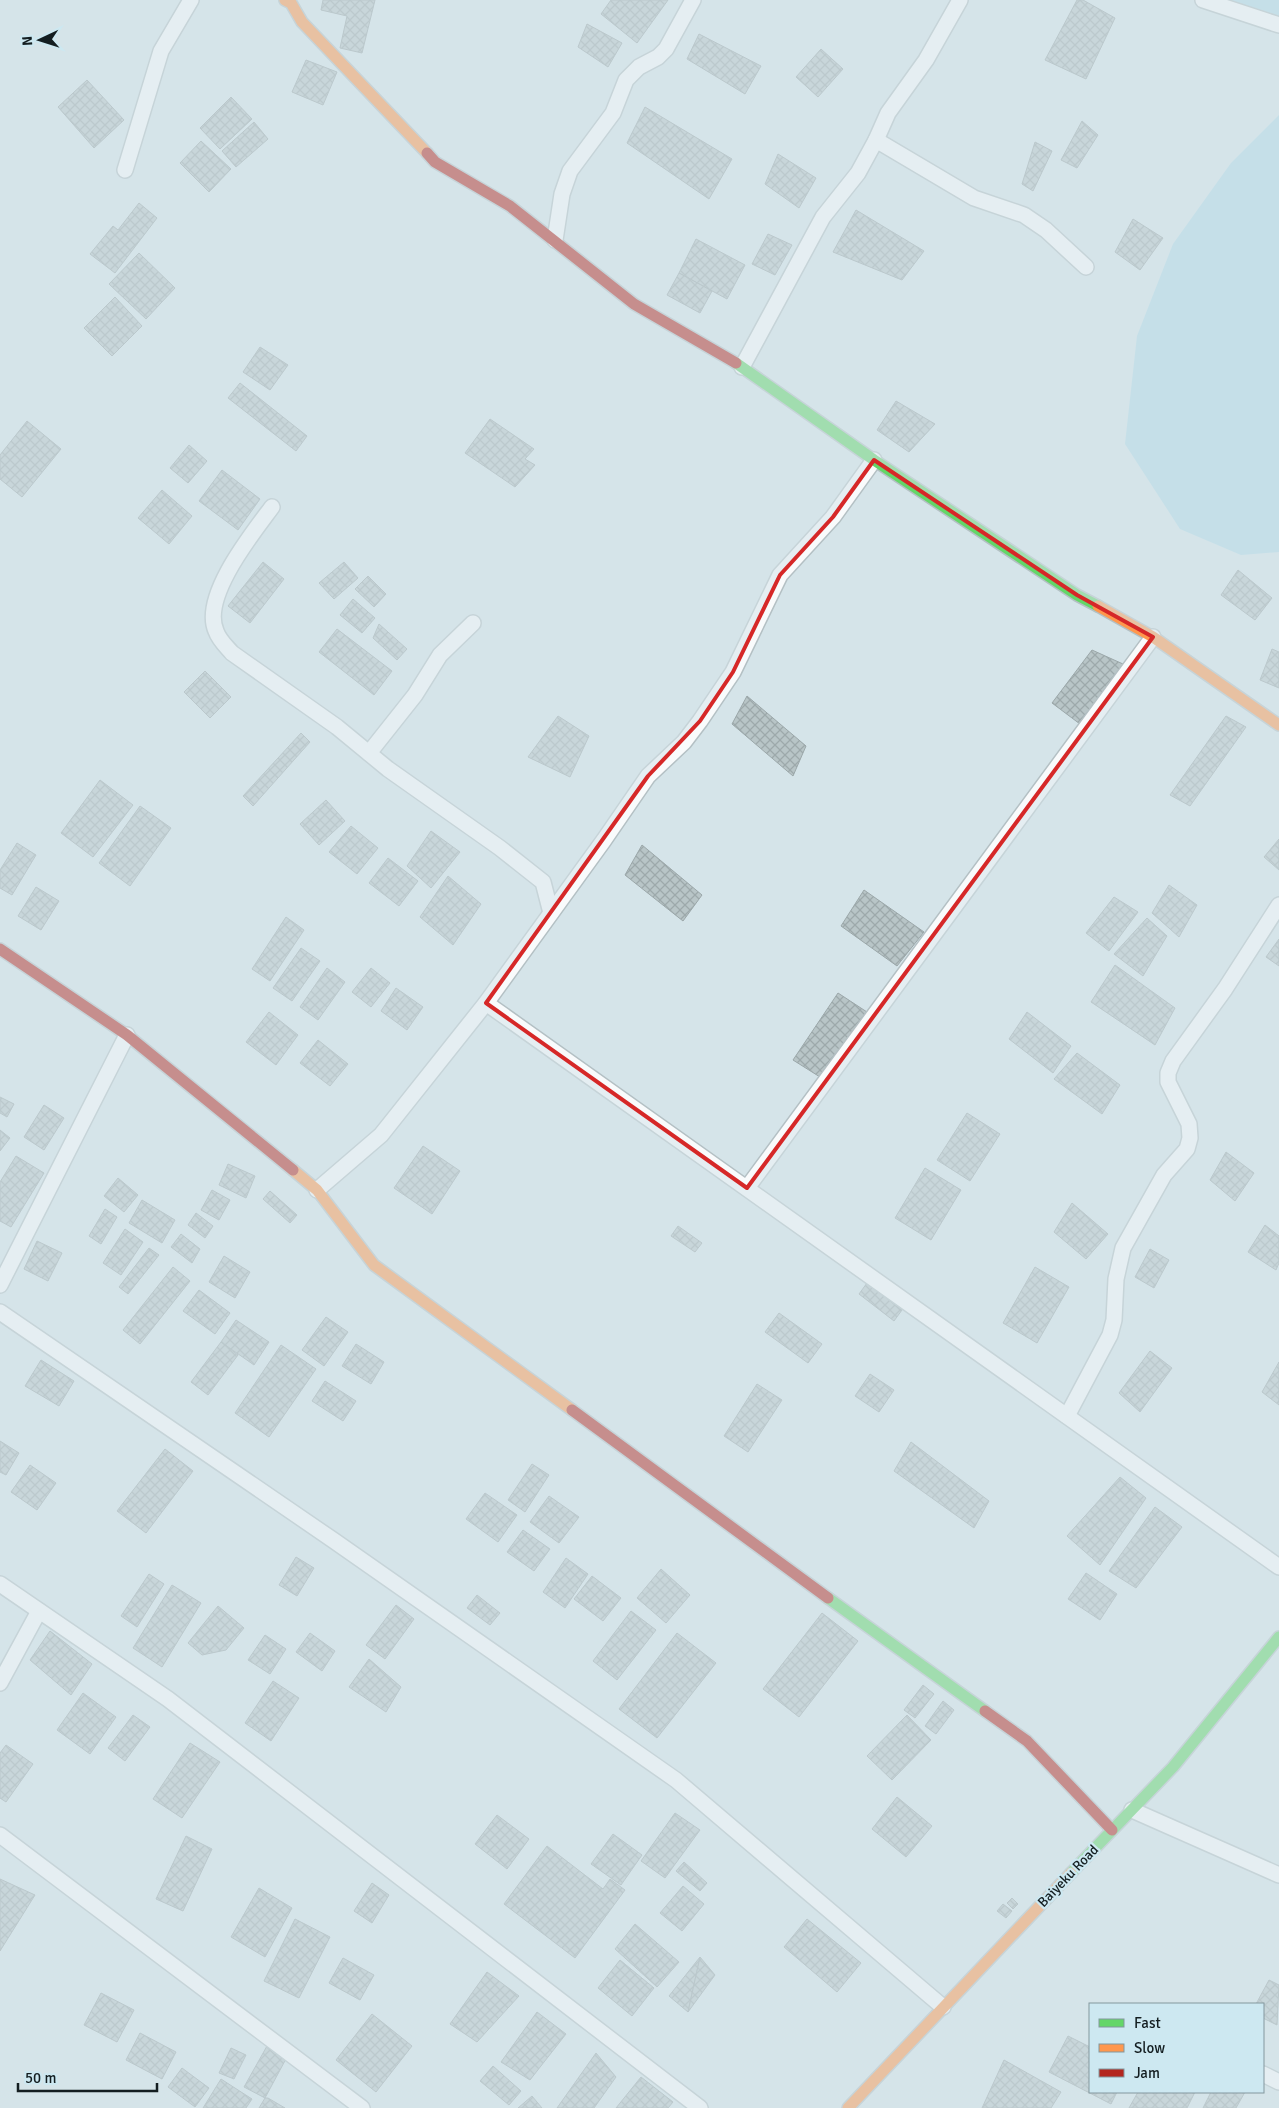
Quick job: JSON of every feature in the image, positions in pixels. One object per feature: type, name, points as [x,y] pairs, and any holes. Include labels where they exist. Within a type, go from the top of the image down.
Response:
[{"type":"street","points":[[125,170],[161,51],[191,0]]},
{"type":"street","points":[[555,240],[562,194],[568,176],[613,113],[626,80],[638,67],[658,57],[666,49],[693,0]]},
{"type":"street","points":[[742,367],[823,217],[858,173],[888,113],[926,60],[960,0]]},
{"type":"street","points":[[1203,0],[1279,25]]},
{"type":"street","points":[[290,1],[302,22],[435,162],[510,206],[634,304],[742,367],[874,460],[1077,596],[1153,637],[1279,725]]},
{"type":"street","points":[[876,140],[974,198],[1024,215],[1046,230],[1086,267]]},
{"type":"street","points":[[317,1190],[381,1135],[486,1003],[648,776],[684,742],[700,721],[733,672],[780,575],[833,517],[874,460]]},
{"type":"street","points":[[272,507],[244,545],[222,586],[214,605],[215,630],[232,653],[337,726],[388,769],[500,848],[543,882],[551,913]]},
{"type":"street","points":[[368,753],[415,695],[440,655],[473,623]]},
{"type":"street","points":[[747,1188],[1153,637]]},
{"type":"street","points":[[1066,1416],[1110,1335],[1114,1320],[1116,1279],[1123,1248],[1164,1175],[1187,1149],[1190,1124],[1168,1082],[1168,1074],[1173,1061],[1225,989],[1279,905]]},
{"type":"street","points":[[2,957],[127,1035],[317,1190],[374,1265],[776,1561],[1027,1741],[1112,1830]]},
{"type":"street","points":[[486,1003],[1279,1567]]},
{"type":"street","points":[[0,1285],[127,1035]]},
{"type":"street","points":[[0,1312],[333,1540],[676,1780],[943,2007]]},
{"type":"street","points":[[0,1584],[168,1699],[700,2108]]},
{"type":"street","points":[[0,1683],[39,1611]]},
{"type":"street","name":"Baiyeku Road","points":[[848,2108],[1173,1767],[1279,1637]]},
{"type":"street","points":[[1132,1810],[1279,1875]]},
{"type":"street","points":[[0,1835],[362,2108]]},
{"type":"street","points":[[1264,2074],[1279,2081]]},
{"type":"highlighted area","points":[[874,460],[1077,595],[1153,637],[747,1188],[486,1003],[648,776],[700,721],[733,672],[780,575],[833,517]]},
{"type":"shaded area","points":[[1222,0],[1279,0],[1279,16]]},
{"type":"shaded area","points":[[1279,115],[1279,552],[1241,555],[1180,529],[1125,444],[1137,336],[1173,244],[1231,163]]},
{"type":"building","points":[[323,0],[375,0],[362,53],[340,48],[347,16],[321,10]]},
{"type":"building","points":[[611,0],[668,0],[637,43],[601,14]]},
{"type":"building","points":[[1077,0],[1083,0],[1115,18],[1086,79],[1045,60]]},
{"type":"building","points":[[587,24],[622,43],[608,67],[578,47]]},
{"type":"building","points":[[699,34],[761,66],[745,94],[687,59]]},
{"type":"building","points":[[821,49],[843,69],[818,97],[796,77]]},
{"type":"building","points":[[306,60],[337,72],[323,105],[292,92]]},
{"type":"building","points":[[87,80],[124,120],[94,148],[58,107]]},
{"type":"building","points":[[231,97],[252,119],[220,149],[200,128]]},
{"type":"building","points":[[645,107],[732,159],[709,199],[627,143]]},
{"type":"building","points":[[1082,121],[1098,135],[1077,168],[1061,160]]},
{"type":"building","points":[[254,122],[268,139],[236,167],[222,151]]},
{"type":"building","points":[[201,141],[231,169],[209,192],[180,163]]},
{"type":"building","points":[[1035,142],[1052,151],[1033,191],[1022,184]]},
{"type":"building","points":[[778,154],[816,178],[799,208],[765,184]]},
{"type":"building","points":[[139,203],[157,218],[115,273],[90,254],[113,226],[118,230]]},
{"type":"building","points":[[856,210],[924,251],[902,280],[833,252]]},
{"type":"building","points":[[1133,219],[1163,238],[1140,270],[1115,252]]},
{"type":"building","points":[[768,234],[792,245],[775,275],[752,264]]},
{"type":"building","points":[[696,239],[745,265],[727,299],[679,273]]},
{"type":"building","points":[[139,253],[175,288],[146,319],[109,284]]},
{"type":"building","points":[[679,273],[712,291],[700,313],[667,295]]},
{"type":"building","points":[[115,297],[142,326],[112,356],[84,328]]},
{"type":"building","points":[[260,347],[288,365],[270,390],[243,372]]},
{"type":"building","points":[[240,383],[307,436],[296,451],[228,398]]},
{"type":"building","points":[[896,401],[935,424],[909,452],[877,430]]},
{"type":"building","points":[[490,419],[534,449],[525,459],[535,465],[515,487],[465,453]]},
{"type":"building","points":[[27,421],[61,449],[22,497],[0,479],[0,455]]},
{"type":"building","points":[[189,445],[207,461],[188,483],[170,468]]},
{"type":"building","points":[[222,470],[260,499],[238,530],[199,501]]},
{"type":"building","points":[[162,490],[192,516],[169,544],[138,518]]},
{"type":"building","points":[[263,562],[284,579],[250,623],[228,606]]},
{"type":"building","points":[[344,562],[358,578],[334,599],[319,583]]},
{"type":"building","points":[[1238,570],[1272,598],[1255,620],[1221,595]]},
{"type":"building","points":[[368,576],[386,594],[374,607],[355,589]]},
{"type":"building","points":[[353,599],[375,618],[362,633],[340,615]]},
{"type":"building","points":[[379,624],[407,649],[397,660],[373,638]]},
{"type":"building","points":[[337,629],[392,671],[374,695],[319,652]]},
{"type":"building","points":[[1272,649],[1279,652],[1279,688],[1260,680]]},
{"type":"building","points":[[1092,650],[1123,664],[1080,724],[1052,703]]},
{"type":"building","points":[[205,671],[231,697],[210,718],[184,692]]},
{"type":"building","points":[[747,696],[806,746],[793,776],[732,724]]},
{"type":"building","points":[[558,716],[589,736],[570,777],[528,757]]},
{"type":"building","points":[[1226,716],[1246,727],[1190,806],[1170,795]]},
{"type":"building","points":[[301,733],[310,742],[253,806],[243,796]]},
{"type":"building","points":[[100,780],[133,805],[93,857],[61,833]]},
{"type":"building","points":[[326,800],[345,821],[319,845],[300,824]]},
{"type":"building","points":[[140,806],[171,828],[130,886],[99,863]]},
{"type":"building","points":[[351,826],[378,848],[357,874],[329,852]]},
{"type":"building","points":[[431,831],[460,852],[431,888],[407,866]]},
{"type":"building","points":[[1279,839],[1279,870],[1264,857]]},
{"type":"building","points":[[17,843],[36,855],[12,895],[0,888],[0,870]]},
{"type":"building","points":[[642,845],[702,895],[683,921],[625,875]]},
{"type":"building","points":[[388,858],[418,881],[399,906],[369,883]]},
{"type":"building","points":[[448,876],[481,904],[453,945],[420,917]]},
{"type":"building","points":[[1169,885],[1197,905],[1179,937],[1152,913]]},
{"type":"building","points":[[36,887],[59,901],[41,930],[18,916]]},
{"type":"building","points":[[864,890],[924,932],[897,966],[841,926]]},
{"type":"building","points":[[1114,897],[1138,912],[1109,951],[1086,933]]},
{"type":"building","points":[[286,917],[304,930],[270,981],[252,969]]},
{"type":"building","points":[[1147,918],[1167,936],[1143,976],[1114,954]]},
{"type":"building","points":[[1279,939],[1279,966],[1266,957]]},
{"type":"building","points":[[301,948],[320,961],[292,1001],[273,988]]},
{"type":"building","points":[[1115,965],[1175,1008],[1155,1045],[1091,1002]]},
{"type":"building","points":[[327,968],[345,982],[318,1020],[300,1007]]},
{"type":"building","points":[[371,968],[390,983],[371,1007],[352,992]]},
{"type":"building","points":[[396,988],[423,1007],[407,1030],[381,1011]]},
{"type":"building","points":[[838,993],[867,1012],[820,1077],[793,1060]]},
{"type":"building","points":[[269,1012],[298,1035],[276,1065],[246,1042]]},
{"type":"building","points":[[1027,1012],[1071,1046],[1053,1073],[1009,1039]]},
{"type":"building","points":[[318,1040],[348,1064],[330,1086],[300,1063]]},
{"type":"building","points":[[1077,1053],[1120,1085],[1102,1114],[1054,1079]]},
{"type":"building","points":[[0,1097],[14,1104],[7,1117],[0,1113]]},
{"type":"building","points":[[44,1105],[64,1118],[44,1150],[24,1137]]},
{"type":"building","points":[[967,1113],[1000,1134],[970,1181],[937,1160]]},
{"type":"building","points":[[0,1130],[10,1138],[0,1151]]},
{"type":"building","points":[[423,1146],[460,1171],[432,1214],[394,1188]]},
{"type":"building","points":[[1226,1152],[1254,1173],[1235,1201],[1210,1180]]},
{"type":"building","points":[[16,1156],[44,1173],[11,1227],[0,1221],[0,1182]]},
{"type":"building","points":[[228,1164],[255,1176],[246,1198],[219,1185]]},
{"type":"building","points":[[925,1168],[961,1190],[931,1240],[895,1218]]},
{"type":"building","points":[[118,1178],[138,1195],[124,1212],[104,1196]]},
{"type":"building","points":[[212,1190],[230,1200],[219,1220],[201,1210]]},
{"type":"building","points":[[270,1191],[297,1215],[290,1223],[263,1199]]},
{"type":"building","points":[[142,1200],[175,1220],[162,1243],[129,1223]]},
{"type":"building","points":[[1072,1203],[1108,1234],[1086,1259],[1054,1232]]},
{"type":"building","points":[[105,1209],[117,1217],[101,1244],[89,1236]]},
{"type":"building","points":[[196,1213],[213,1226],[205,1238],[188,1225]]},
{"type":"building","points":[[1265,1225],[1279,1236],[1279,1263],[1276,1270],[1248,1252]]},
{"type":"building","points":[[678,1226],[702,1243],[695,1252],[671,1236]]},
{"type":"building","points":[[125,1229],[143,1242],[121,1275],[103,1263]]},
{"type":"building","points":[[181,1234],[200,1249],[192,1263],[171,1247]]},
{"type":"building","points":[[37,1241],[62,1253],[48,1281],[24,1269]]},
{"type":"building","points":[[149,1248],[159,1255],[128,1294],[119,1287]]},
{"type":"building","points":[[1150,1249],[1169,1260],[1154,1288],[1135,1277]]},
{"type":"building","points":[[224,1256],[250,1272],[235,1298],[209,1282]]},
{"type":"building","points":[[173,1267],[190,1281],[140,1344],[123,1330]]},
{"type":"building","points":[[1035,1267],[1069,1287],[1037,1343],[1003,1323]]},
{"type":"building","points":[[867,1283],[902,1310],[894,1321],[859,1294]]},
{"type":"building","points":[[199,1290],[230,1313],[215,1334],[183,1311]]},
{"type":"building","points":[[779,1313],[822,1344],[808,1363],[765,1332]]},
{"type":"building","points":[[326,1317],[348,1332],[324,1366],[302,1350]]},
{"type":"building","points":[[236,1320],[269,1342],[254,1365],[221,1342]]},
{"type":"building","points":[[221,1342],[238,1355],[208,1395],[191,1382]]},
{"type":"building","points":[[356,1344],[384,1362],[371,1384],[342,1366]]},
{"type":"building","points":[[281,1345],[316,1369],[269,1437],[235,1413]]},
{"type":"building","points":[[1150,1351],[1172,1368],[1140,1412],[1119,1393]]},
{"type":"building","points":[[41,1360],[74,1381],[59,1406],[25,1386]]},
{"type":"building","points":[[1279,1362],[1279,1405],[1262,1392]]},
{"type":"building","points":[[870,1374],[894,1390],[879,1412],[855,1396]]},
{"type":"building","points":[[325,1381],[356,1401],[343,1421],[312,1401]]},
{"type":"building","points":[[757,1384],[782,1400],[748,1452],[724,1436]]},
{"type":"building","points":[[0,1441],[19,1453],[6,1475],[0,1472]]},
{"type":"building","points":[[911,1442],[989,1501],[974,1528],[894,1471]]},
{"type":"building","points":[[165,1449],[193,1471],[146,1533],[117,1511]]},
{"type":"building","points":[[532,1464],[549,1475],[525,1512],[508,1500]]},
{"type":"building","points":[[30,1465],[56,1483],[37,1510],[11,1492]]},
{"type":"building","points":[[1120,1477],[1146,1498],[1100,1565],[1067,1536]]},
{"type":"building","points":[[485,1493],[517,1515],[498,1542],[466,1519]]},
{"type":"building","points":[[549,1496],[579,1517],[559,1543],[530,1522]]},
{"type":"building","points":[[1155,1507],[1182,1527],[1136,1588],[1109,1571]]},
{"type":"building","points":[[523,1530],[550,1549],[534,1571],[507,1552]]},
{"type":"building","points":[[296,1557],[314,1568],[297,1596],[279,1585]]},
{"type":"building","points":[[566,1558],[588,1574],[565,1608],[543,1592]]},
{"type":"building","points":[[661,1569],[690,1595],[666,1623],[637,1598]]},
{"type":"building","points":[[1086,1573],[1117,1594],[1100,1620],[1068,1599]]},
{"type":"building","points":[[149,1574],[164,1584],[137,1627],[121,1616]]},
{"type":"building","points":[[592,1576],[621,1598],[603,1621],[574,1599]]},
{"type":"building","points":[[172,1585],[201,1603],[162,1667],[133,1648]]},
{"type":"building","points":[[477,1595],[500,1613],[490,1625],[467,1608]]},
{"type":"building","points":[[396,1605],[414,1619],[385,1659],[366,1645]]},
{"type":"building","points":[[218,1606],[244,1628],[226,1650],[202,1655],[188,1643]]},
{"type":"building","points":[[631,1611],[656,1630],[617,1680],[593,1661]]},
{"type":"building","points":[[822,1613],[858,1641],[799,1717],[763,1689]]},
{"type":"building","points":[[50,1631],[92,1664],[71,1695],[30,1660]]},
{"type":"building","points":[[310,1633],[335,1651],[322,1671],[296,1652]]},
{"type":"building","points":[[677,1633],[716,1663],[657,1738],[619,1709]]},
{"type":"building","points":[[265,1635],[286,1649],[270,1674],[248,1660]]},
{"type":"building","points":[[369,1659],[401,1687],[386,1712],[349,1687]]},
{"type":"building","points":[[273,1681],[299,1698],[271,1741],[245,1723]]},
{"type":"building","points":[[923,1685],[934,1694],[915,1718],[904,1710]]},
{"type":"building","points":[[83,1693],[116,1717],[90,1754],[57,1730]]},
{"type":"building","points":[[943,1701],[954,1710],[936,1734],[925,1726]]},
{"type":"building","points":[[133,1715],[150,1727],[125,1761],[108,1748]]},
{"type":"building","points":[[907,1715],[931,1740],[892,1780],[867,1756]]},
{"type":"building","points":[[190,1743],[220,1762],[182,1818],[153,1799]]},
{"type":"building","points":[[6,1745],[33,1764],[6,1802],[0,1798],[0,1753]]},
{"type":"building","points":[[897,1797],[932,1826],[906,1857],[872,1829]]},
{"type":"building","points":[[675,1813],[700,1830],[665,1878],[641,1861]]},
{"type":"building","points":[[497,1815],[529,1839],[507,1869],[475,1844]]},
{"type":"building","points":[[613,1834],[642,1855],[621,1885],[591,1864]]},
{"type":"building","points":[[186,1836],[212,1849],[183,1911],[156,1899]]},
{"type":"building","points":[[547,1846],[603,1889],[610,1879],[625,1890],[575,1958],[504,1904]]},
{"type":"building","points":[[684,1862],[707,1883],[700,1891],[676,1871]]},
{"type":"building","points":[[0,1879],[35,1895],[0,1951]]},
{"type":"building","points":[[372,1883],[389,1895],[372,1923],[354,1911]]},
{"type":"building","points":[[683,1886],[704,1904],[682,1931],[660,1913]]},
{"type":"building","points":[[259,1888],[292,1908],[265,1957],[231,1937]]},
{"type":"building","points":[[1012,1898],[1018,1904],[1013,1909],[1007,1903]]},
{"type":"building","points":[[1003,1904],[1012,1911],[1006,1918],[997,1911]]},
{"type":"building","points":[[295,1919],[330,1937],[299,1998],[264,1981]]},
{"type":"building","points":[[807,1919],[861,1963],[837,1992],[784,1947]]},
{"type":"building","points":[[635,1924],[679,1962],[657,1987],[615,1949]]},
{"type":"building","points":[[700,1957],[688,2012],[669,1996]]},
{"type":"building","points":[[700,1957],[715,1975],[688,2012]]},
{"type":"building","points":[[343,1958],[374,1975],[360,2000],[329,1983]]},
{"type":"building","points":[[620,1960],[654,1988],[632,2016],[598,1988]]},
{"type":"building","points":[[487,1972],[519,1996],[477,2042],[450,2024]]},
{"type":"building","points":[[1269,1980],[1279,1985],[1277,2025],[1264,2018],[1264,2003],[1257,2003]]},
{"type":"building","points":[[101,1993],[134,2010],[117,2042],[84,2025]]},
{"type":"building","points":[[537,2012],[566,2034],[530,2080],[501,2062]]},
{"type":"building","points":[[372,2014],[412,2046],[376,2092],[336,2060]]},
{"type":"building","points":[[140,2033],[176,2052],[162,2079],[126,2060]]},
{"type":"building","points":[[1068,2036],[1089,2046],[1089,2093],[1049,2072]]},
{"type":"building","points":[[267,2046],[287,2057],[265,2098],[244,2087]]},
{"type":"building","points":[[231,2048],[246,2055],[234,2079],[219,2073]]},
{"type":"building","points":[[596,2053],[616,2077],[594,2108],[557,2108]]},
{"type":"building","points":[[1004,2060],[1061,2092],[1051,2108],[982,2108]]},
{"type":"building","points":[[493,2066],[521,2091],[509,2105],[480,2081]]},
{"type":"building","points":[[182,2068],[209,2088],[195,2107],[168,2087]]},
{"type":"building","points":[[641,2077],[673,2102],[668,2108],[616,2108]]},
{"type":"building","points":[[221,2079],[252,2099],[246,2108],[203,2108]]},
{"type":"building","points":[[1090,2093],[1116,2093],[1111,2104]]},
{"type":"building","points":[[1137,2093],[1194,2093],[1187,2108],[1129,2108]]},
{"type":"building","points":[[1210,2093],[1244,2093],[1236,2108],[1203,2108]]},
{"type":"building","points":[[532,2096],[542,2108],[518,2108]]},
{"type":"building","points":[[265,2098],[268,2098],[285,2108],[259,2108]]},
{"type":"traffic: fast","points":[[736,363],[874,460],[1077,595],[1098,606]]},
{"type":"traffic: fast","points":[[828,1598],[985,1711]]},
{"type":"traffic: fast","points":[[1071,1873],[1173,1767],[1279,1637]]},
{"type":"traffic: slow","points":[[285,0],[291,3],[302,22],[427,153]]},
{"type":"traffic: slow","points":[[1098,606],[1153,637],[1279,725]]},
{"type":"traffic: slow","points":[[293,1170],[317,1190],[374,1265],[572,1410]]},
{"type":"traffic: slow","points":[[848,2108],[1071,1873]]},
{"type":"traffic: jam","points":[[427,153],[435,162],[510,206],[634,304],[736,363]]},
{"type":"traffic: jam","points":[[0,949],[127,1035],[293,1170]]},
{"type":"traffic: jam","points":[[572,1410],[828,1598]]},
{"type":"traffic: jam","points":[[985,1711],[1027,1741],[1112,1830]]}]
